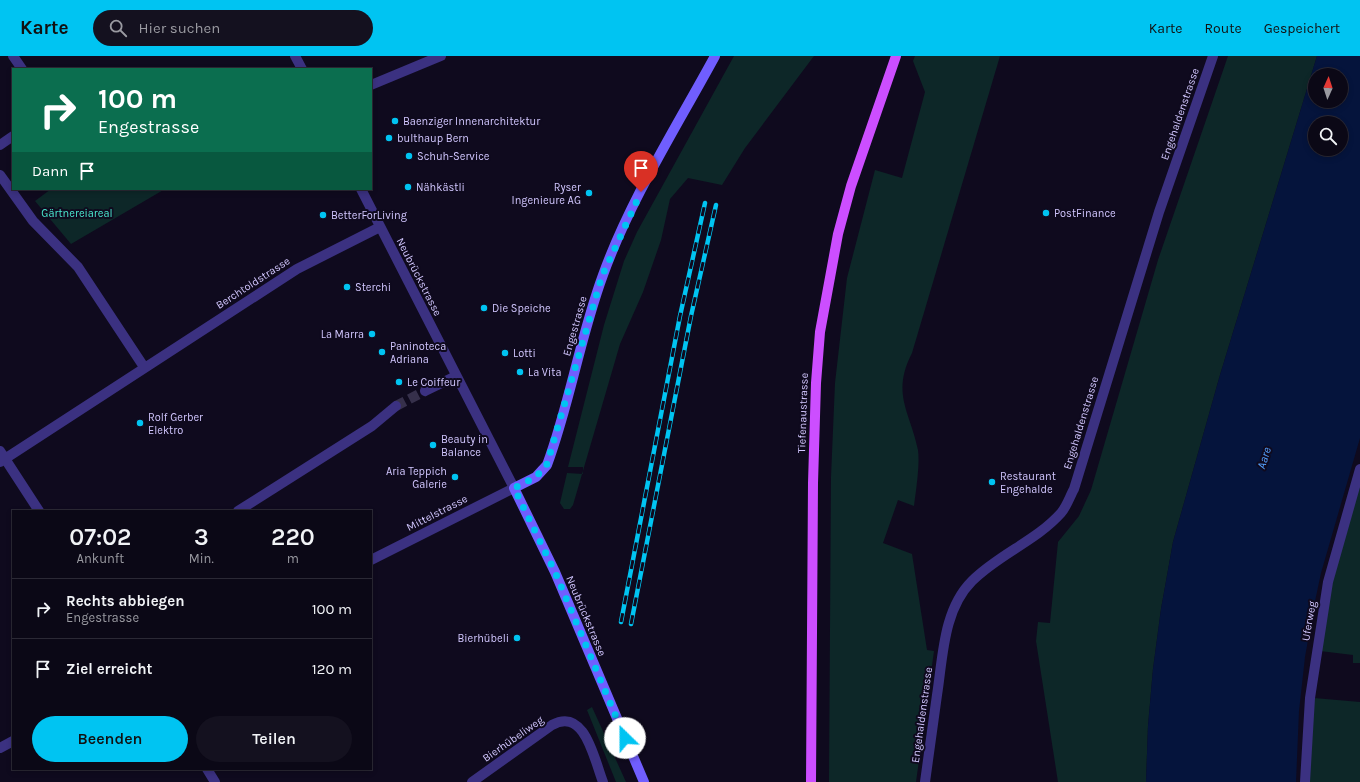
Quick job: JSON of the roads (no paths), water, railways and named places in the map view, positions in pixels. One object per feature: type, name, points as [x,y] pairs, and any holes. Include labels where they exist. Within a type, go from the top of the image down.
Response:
[{"type":"main road","name":"Tiefenaustrasse","points":[[811,782],[813,483],[816,383],[820,332],[830,273],[849,193],[896,56]]},
{"type":"street","points":[[13,56],[21,68]]},
{"type":"street","points":[[295,56],[301,68]]},
{"type":"street","points":[[372,85],[441,56]]},
{"type":"street","name":"Engestrasse","points":[[514,488],[536,477],[547,464],[596,295],[610,257],[641,192],[715,56]]},
{"type":"street","name":"Engehaldenstrasse","points":[[925,782],[946,636],[951,616],[963,593],[971,582],[989,566],[1043,530],[1062,512],[1074,489],[1159,212],[1213,56]]},
{"type":"street","points":[[0,145],[12,137]]},
{"type":"street","points":[[0,175],[34,221],[70,258],[83,274],[144,368]]},
{"type":"street","name":"Neubrückstrasse","points":[[362,190],[514,488],[555,572],[644,782]]},
{"type":"street","name":"Berchtoldstrasse","points":[[2,457],[144,368],[297,269],[380,227]]},
{"type":"street","points":[[425,391],[456,376]]},
{"type":"street","points":[[240,510],[372,426],[396,406]]},
{"type":"street","points":[[2,457],[38,510]]},
{"type":"street","name":"Uferweg","points":[[1305,782],[1310,698],[1328,582],[1360,469]]},
{"type":"street","name":"Mittelstrasse","points":[[372,559],[514,488]]},
{"type":"street","name":"Bierhübeliweg","points":[[472,782],[552,726],[565,721],[572,722],[583,731],[603,782]]},
{"type":"street","points":[[0,748],[12,742]]},
{"type":"street","points":[[208,770],[215,782]]},
{"type":"water","name":"Aare","points":[[1317,56],[1360,56],[1360,438],[1321,573],[1314,606],[1305,657],[1299,711],[1296,782],[1146,782],[1148,726],[1153,669],[1161,609],[1173,542],[1220,375],[1308,86],[1308,108],[1348,108],[1348,68],[1313,68]]},
{"type":"tunnel","points":[[396,406],[425,391]]},
{"type":"railway","points":[[621,622],[680,316],[705,203]]},
{"type":"railway","points":[[631,624],[691,316],[716,205]]},
{"type":"place","name":"Baenziger Innenarchitektur","points":[[395,121]]},
{"type":"place","name":"bulthaup Bern","points":[[389,138]]},
{"type":"place","name":"Schuh-Service","points":[[409,156]]},
{"type":"place","name":"Nähkästli","points":[[408,187]]},
{"type":"place","name":"Ryser Ingenieure AG","points":[[589,193]]},
{"type":"place","name":"PostFinance","points":[[1046,213]]},
{"type":"place","name":"BetterForLiving","points":[[323,215]]},
{"type":"place","name":"Sterchi","points":[[347,287]]},
{"type":"place","name":"Die Speiche","points":[[484,308]]},
{"type":"place","name":"La Marra","points":[[372,334]]},
{"type":"place","name":"Paninoteca Adriana","points":[[382,352]]},
{"type":"place","name":"Lotti","points":[[505,353]]},
{"type":"place","name":"La Vita","points":[[520,372]]},
{"type":"place","name":"Le Coiffeur","points":[[399,382]]},
{"type":"place","name":"Rolf Gerber Elektro","points":[[140,423]]},
{"type":"place","name":"Beauty in Balance","points":[[433,445]]},
{"type":"place","name":"Aria Teppich Galerie","points":[[455,477]]},
{"type":"place","name":"Restaurant Engehalde","points":[[992,482]]},
{"type":"place","name":"Bierhübeli","points":[[517,638]]},
{"type":"park label","name":"Gärtnereiareal","points":[[77,213]]}]
